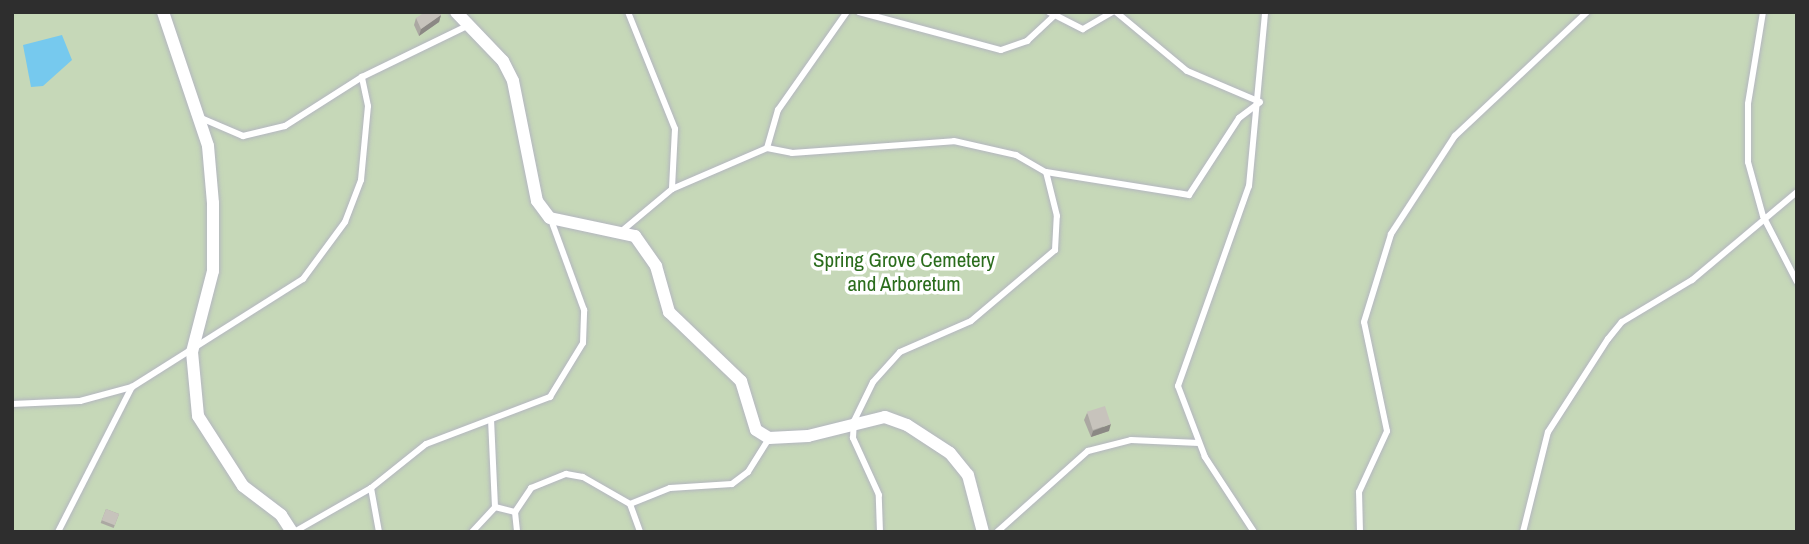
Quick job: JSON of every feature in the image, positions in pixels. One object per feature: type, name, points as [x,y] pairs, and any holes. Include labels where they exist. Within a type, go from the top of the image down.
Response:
[{"type":"street","points":[[163,12],[199,117],[213,203],[213,271],[192,352],[198,416],[219,455],[293,532]]},
{"type":"street","points":[[456,12],[471,24],[513,81],[524,114],[529,177],[550,219],[623,230],[647,249],[669,312],[725,359],[741,381],[750,421],[769,438],[808,436],[854,421],[885,417],[950,453],[968,475],[983,532]]},
{"type":"lane","points":[[628,12],[676,128],[672,189]]},
{"type":"lane","points":[[767,148],[778,110],[847,12]]},
{"type":"lane","points":[[859,12],[1001,50],[1027,41],[1051,15],[1083,29],[1115,12],[1187,71],[1261,102]]},
{"type":"lane","points":[[1254,532],[1199,443],[1178,386],[1231,251],[1249,186],[1261,102],[1265,12]]},
{"type":"lane","points":[[1360,532],[1359,492],[1387,431],[1364,322],[1391,234],[1455,136],[1587,12]]},
{"type":"lane","points":[[1763,12],[1748,127],[1748,162],[1763,216],[1797,282]]},
{"type":"lane","points":[[199,117],[243,136],[285,126],[362,77],[471,24]]},
{"type":"lane","points":[[12,404],[80,401],[132,387],[192,352],[303,279],[345,222],[361,180],[368,106],[362,77]]},
{"type":"lane","points":[[623,230],[672,189],[767,148],[792,153],[954,142],[1016,155],[1046,172],[1189,195],[1239,118],[1261,102]]},
{"type":"lane","points":[[880,532],[879,495],[853,438],[854,421],[873,382],[900,352],[971,321],[1055,250],[1057,216],[1046,172]]},
{"type":"lane","points":[[1523,532],[1548,432],[1608,339],[1622,322],[1692,280],[1763,216],[1797,192]]},
{"type":"lane","points":[[293,532],[371,488],[426,443],[550,397],[583,343],[577,280],[550,219]]},
{"type":"lane","points":[[58,532],[132,387]]},
{"type":"lane","points":[[472,532],[495,507],[491,421]]},
{"type":"lane","points":[[630,504],[670,488],[732,484],[769,438]]},
{"type":"lane","points":[[997,532],[1088,451],[1132,440],[1199,443]]},
{"type":"lane","points":[[517,532],[515,512],[531,488],[566,474],[599,482],[630,504],[640,532]]},
{"type":"lane","points":[[371,488],[379,532]]},
{"type":"lane","points":[[495,507],[515,512]]},
{"type":"green space","name":"Spring Grove Cemetery and Arboretum","points":[[12,12],[1797,12],[1797,532],[12,532]]},
{"type":"water","points":[[62,35],[72,60],[43,86],[31,87],[23,45]]},
{"type":"building","points":[[425,12],[440,12],[441,15],[421,29],[416,18]]},
{"type":"building","points":[[1105,406],[1111,424],[1093,430],[1087,412]]},
{"type":"building","points":[[106,509],[119,514],[115,525],[102,520]]}]
